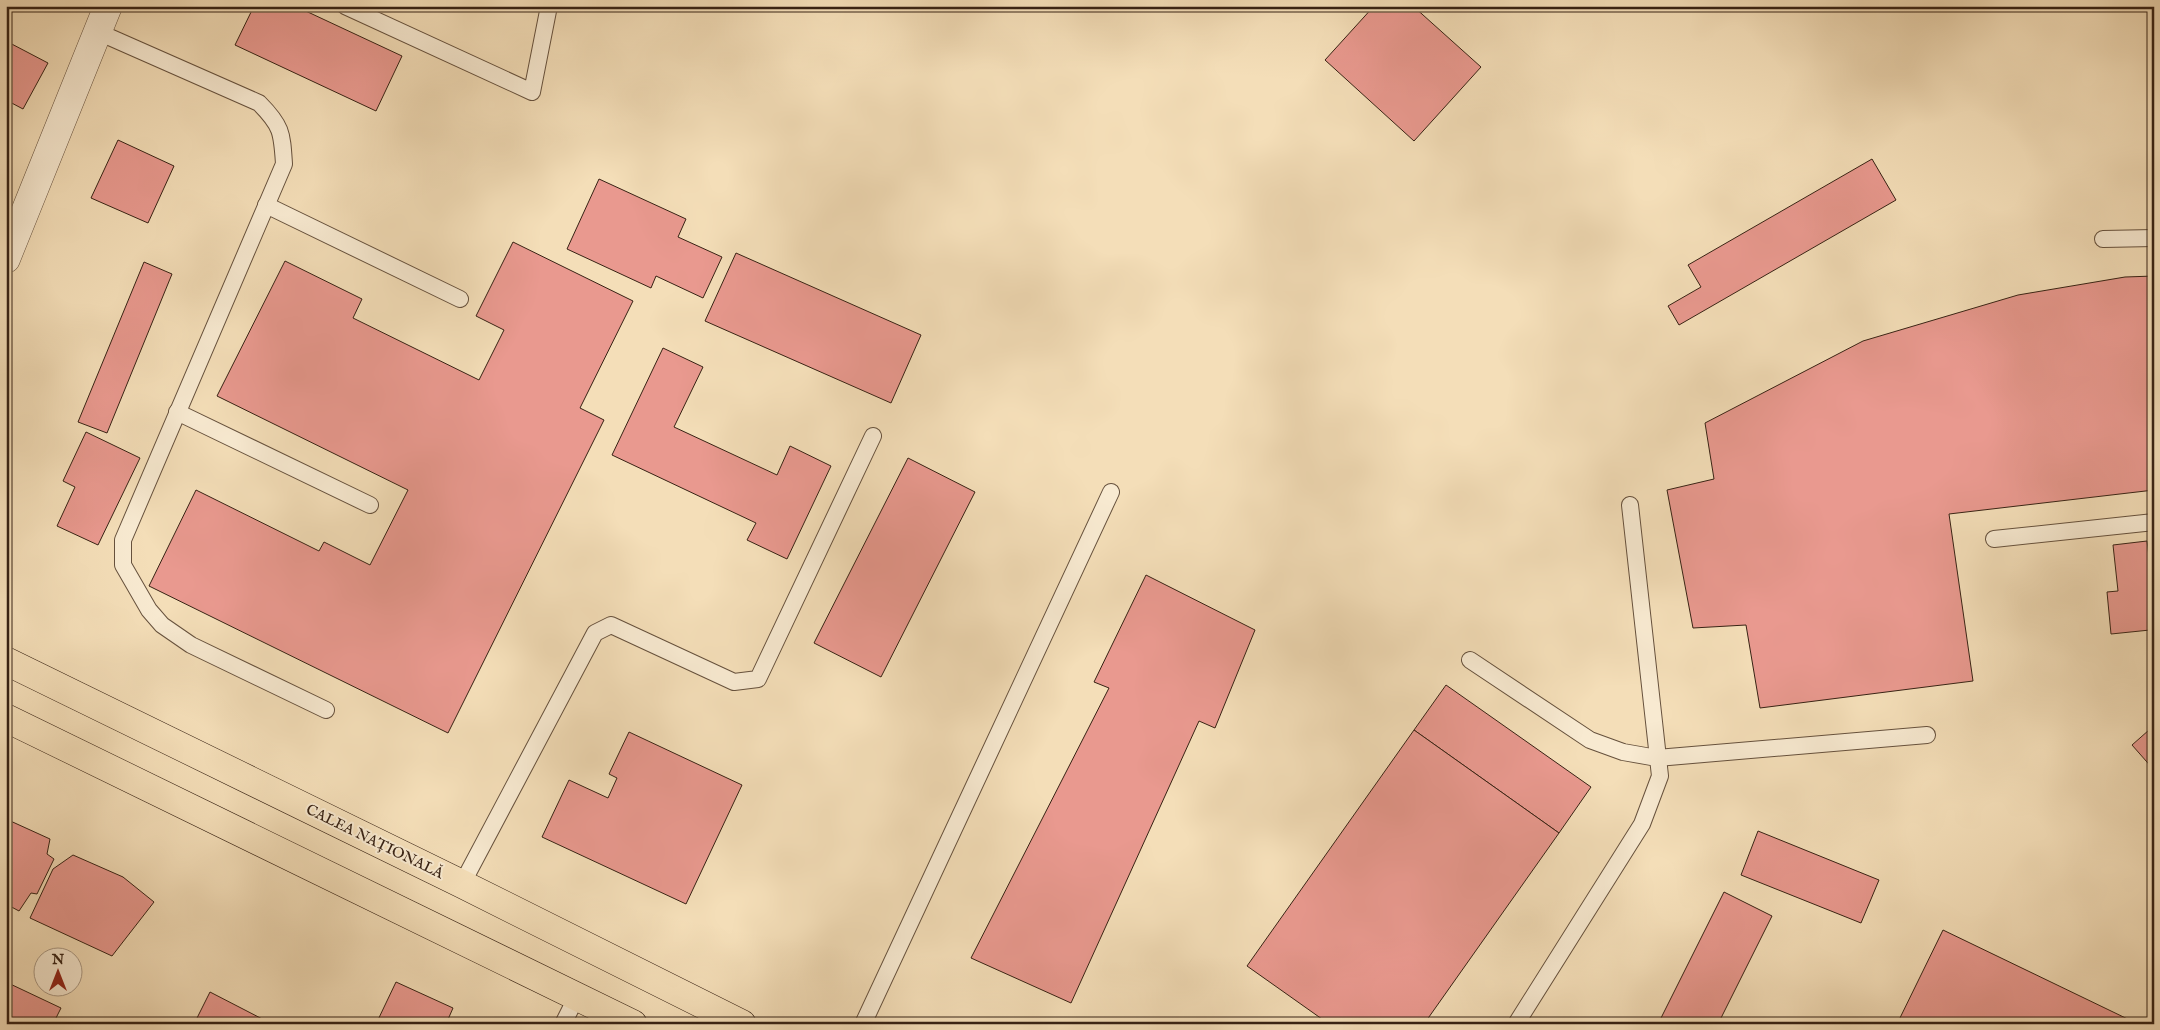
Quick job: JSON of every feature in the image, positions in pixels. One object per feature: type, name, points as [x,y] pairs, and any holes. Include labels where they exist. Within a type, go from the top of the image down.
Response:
[{"type":"main road","name":"CALEA NAȚIONALĂ","points":[[6,661],[462,884],[742,1024]]},
{"type":"main road","points":[[6,718],[633,1024]]},
{"type":"street","points":[[6,259],[108,6]]},
{"type":"lane","points":[[345,6],[532,92],[549,6]]},
{"type":"lane","points":[[98,32],[259,103],[276,120],[282,137],[284,164],[123,540],[123,565],[149,610],[162,625],[191,645],[326,710]]},
{"type":"lane","points":[[266,205],[460,299]]},
{"type":"lane","points":[[2103,239],[2154,238]]},
{"type":"lane","points":[[178,412],[370,505]]},
{"type":"lane","points":[[462,884],[595,633],[611,625],[734,682],[758,679],[873,436]]},
{"type":"lane","points":[[863,1024],[1111,492]]},
{"type":"lane","points":[[1516,1024],[1642,824],[1660,776],[1630,505]]},
{"type":"lane","points":[[1994,539],[2154,522]]},
{"type":"lane","points":[[1470,660],[1590,740],[1623,752],[1657,758],[1927,735]]},
{"type":"lane","points":[[563,1024],[576,996]]},
{"type":"building","points":[[254,6],[295,6],[402,56],[376,111],[235,45]]},
{"type":"building","points":[[1374,6],[1413,6],[1481,67],[1414,141],[1325,60]]},
{"type":"building","points":[[6,41],[48,63],[23,109],[6,100]]},
{"type":"building","points":[[118,140],[174,166],[148,223],[91,198]]},
{"type":"building","points":[[1872,159],[1896,200],[1679,325],[1668,306],[1701,287],[1688,265]]},
{"type":"building","points":[[599,179],[686,219],[678,237],[722,257],[703,298],[656,276],[651,288],[567,249]]},
{"type":"building","points":[[513,242],[633,301],[580,408],[604,420],[448,733],[149,586],[196,490],[319,551],[324,542],[370,565],[408,490],[217,396],[285,261],[362,299],[353,318],[479,380],[504,330],[476,316]]},
{"type":"building","points":[[736,253],[921,335],[891,403],[705,321]]},
{"type":"building","points":[[144,262],[172,274],[107,433],[78,422]]},
{"type":"building","points":[[2154,276],[2154,490],[1949,514],[1973,681],[1760,708],[1746,625],[1693,628],[1667,490],[1714,479],[1705,423],[1863,341],[2018,295],[2125,277]]},
{"type":"building","points":[[663,348],[703,367],[674,427],[777,475],[790,446],[831,466],[787,559],[747,540],[756,523],[612,455]]},
{"type":"building","points":[[86,432],[140,458],[98,545],[57,526],[75,487],[63,481]]},
{"type":"building","points":[[908,458],[975,492],[881,677],[814,643]]},
{"type":"building","points":[[2147,541],[2152,581],[2154,581],[2153,660],[2150,630],[2111,634],[2107,592],[2118,591],[2113,545]]},
{"type":"building","points":[[1146,575],[1255,630],[1215,728],[1199,721],[1071,1003],[971,958],[1109,688],[1094,682]]},
{"type":"building","points":[[1446,685],[1591,787],[1559,833],[1414,730]]},
{"type":"building","points":[[1414,730],[1559,833],[1424,1024],[1329,1024],[1247,966]]},
{"type":"building","points":[[2149,730],[2154,736],[2154,770],[2132,745]]},
{"type":"building","points":[[629,732],[742,785],[686,904],[542,837],[569,780],[608,798],[617,778],[609,774]]},
{"type":"building","points":[[6,819],[50,839],[47,854],[54,859],[37,894],[31,893],[19,911],[6,904]]},
{"type":"building","points":[[1758,831],[1879,880],[1861,923],[1741,875]]},
{"type":"building","points":[[73,855],[123,877],[154,902],[112,956],[30,918],[53,869]]},
{"type":"building","points":[[1724,892],[1772,916],[1718,1024],[1658,1024]]},
{"type":"building","points":[[1943,930],[2138,1024],[1897,1024]]},
{"type":"building","points":[[6,982],[32,994],[32,998],[40,998],[61,1008],[53,1024],[6,1024]]},
{"type":"building","points":[[396,982],[453,1008],[446,1024],[376,1024]]},
{"type":"building","points":[[210,992],[272,1024],[194,1024]]}]
